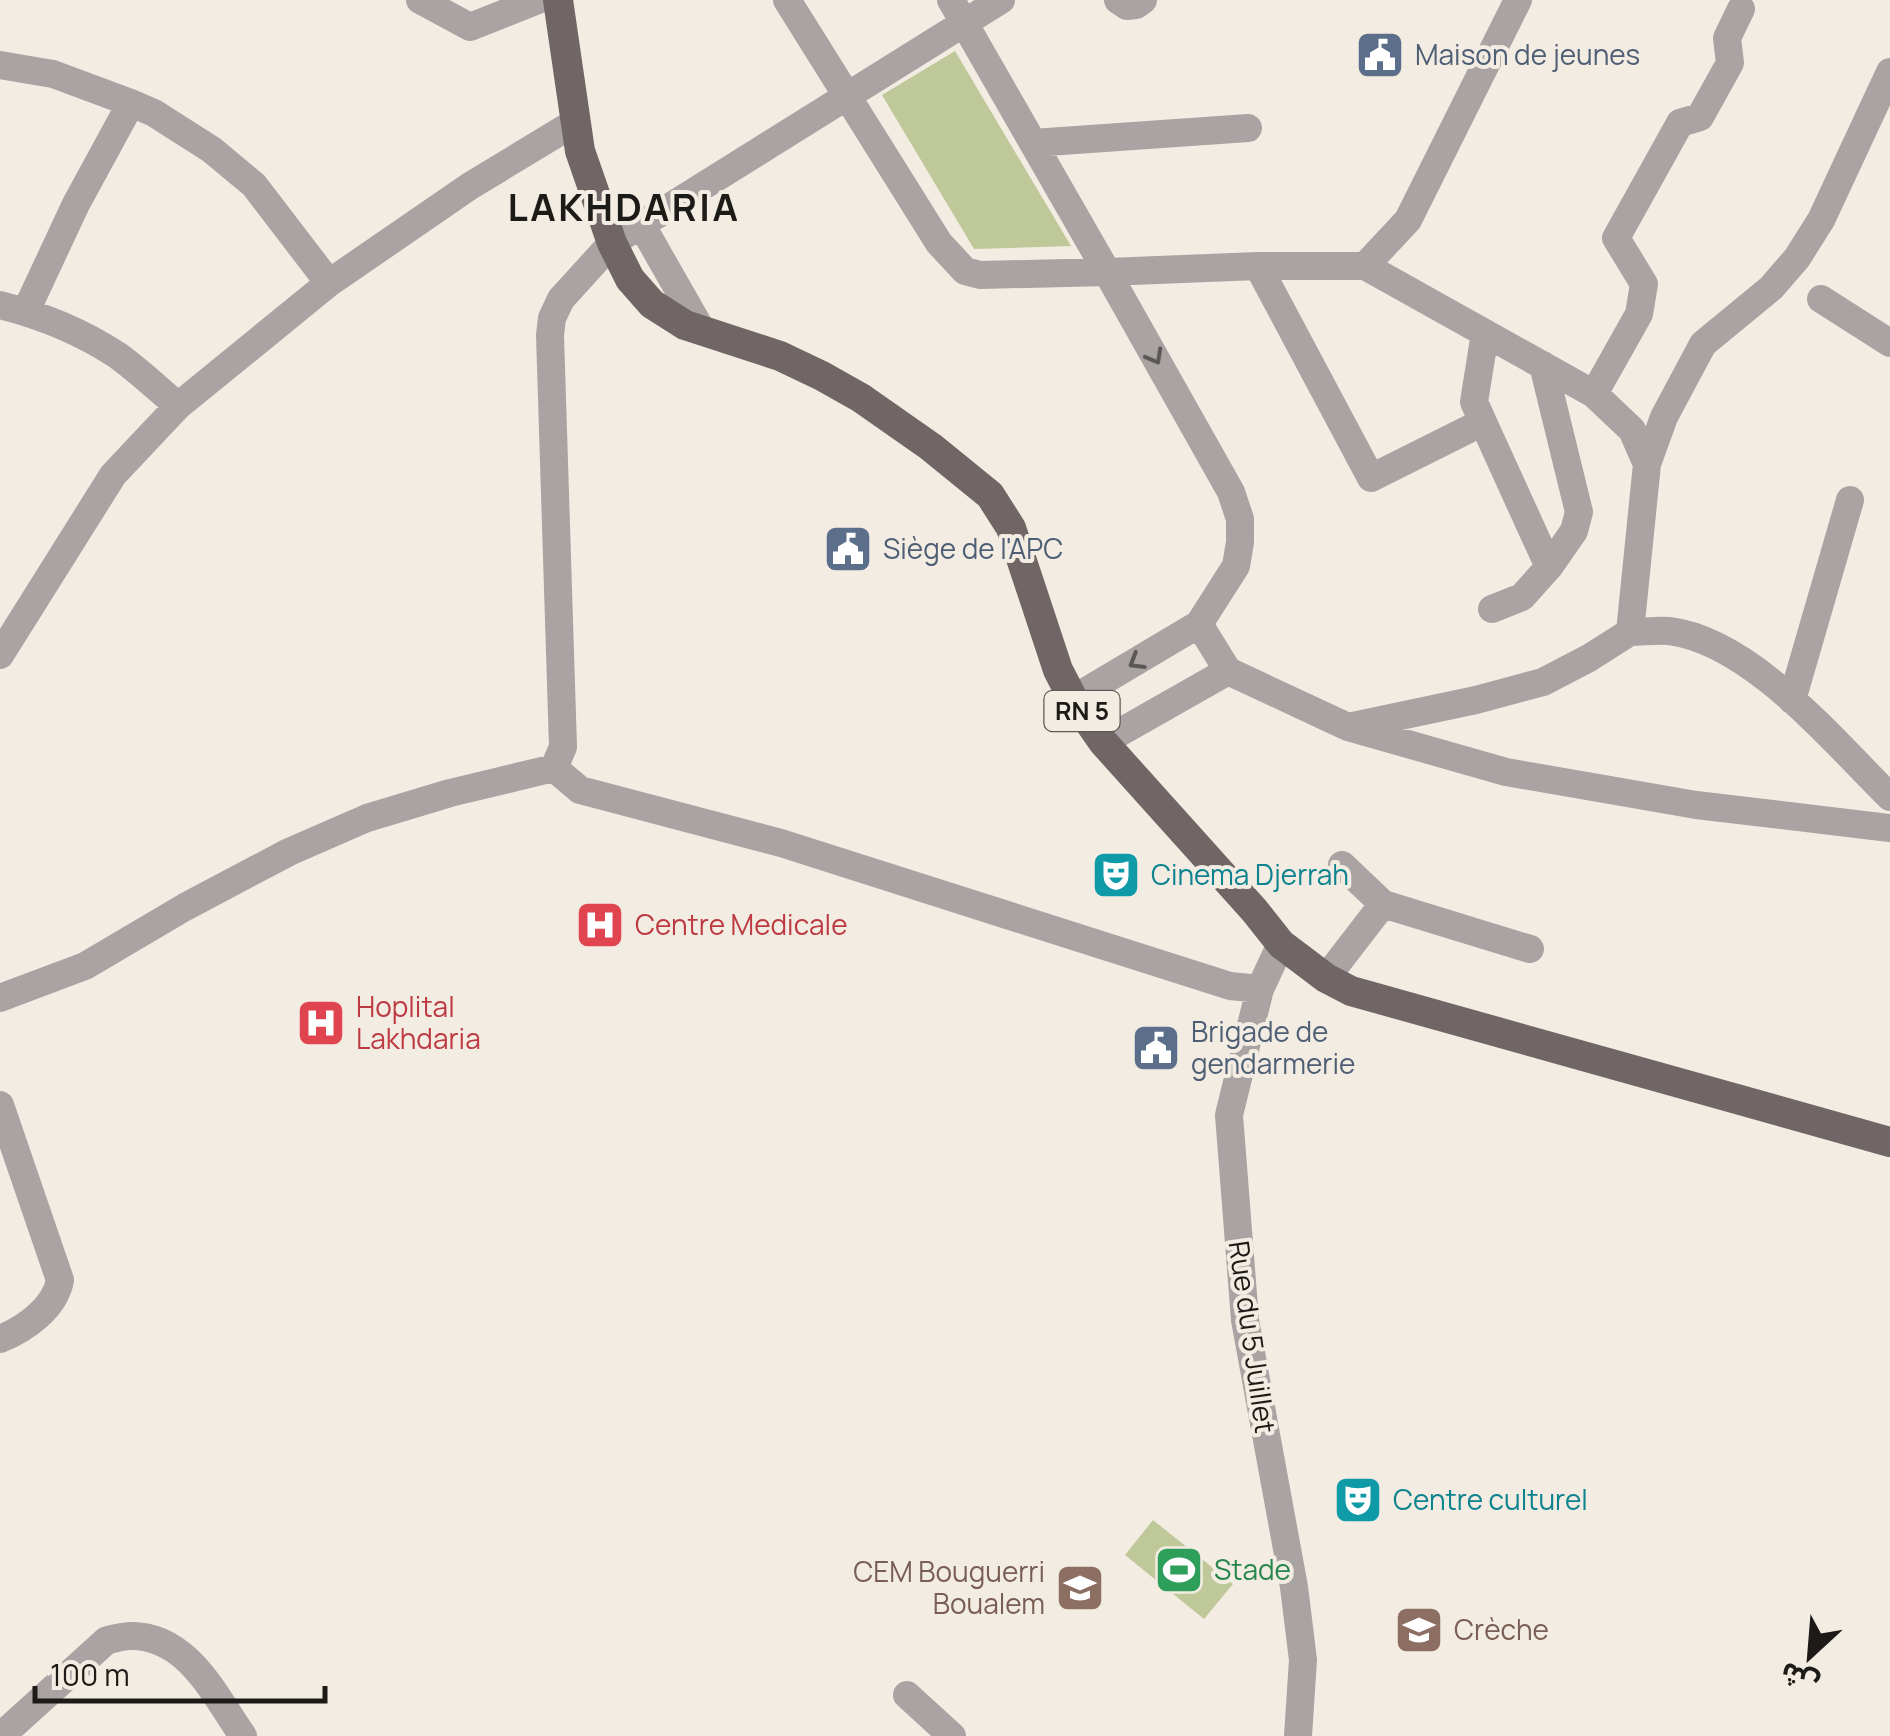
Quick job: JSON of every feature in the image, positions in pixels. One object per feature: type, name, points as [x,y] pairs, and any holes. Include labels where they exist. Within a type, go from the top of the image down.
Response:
[{"type":"main road","name":"RN 5","points":[[558,0],[580,151],[612,243],[630,280],[652,304],[686,325],[780,356],[860,398],[931,447],[990,495],[1011,528],[1058,670],[1073,699],[1103,742],[1281,944],[1350,991],[1890,1142]]},
{"type":"street","points":[[420,0],[470,27],[538,0]]},
{"type":"street","points":[[787,0],[939,243],[965,270],[980,275],[1365,266],[1594,394],[1632,430],[1647,464]]},
{"type":"street","points":[[554,768],[562,747],[550,335],[552,318],[561,300],[612,243],[846,95],[957,11],[1001,0]]},
{"type":"street","points":[[1118,0],[1127,6],[1143,0]]},
{"type":"street","points":[[1365,266],[1408,220],[1518,0]]},
{"type":"street","points":[[1594,394],[1640,314],[1644,284],[1616,238],[1680,124],[1700,117],[1730,63],[1727,38],[1741,9]]},
{"type":"street","points":[[957,11],[1216,464],[1240,519],[1236,566],[1199,624],[1073,699]]},
{"type":"street","points":[[0,65],[53,74],[131,103],[212,150],[254,185],[329,283]]},
{"type":"street","points":[[1630,632],[1647,464],[1664,417],[1703,344],[1771,288],[1797,258],[1821,220],[1890,72]]},
{"type":"street","points":[[131,103],[13,308],[118,356],[178,406]]},
{"type":"street","points":[[0,655],[114,476],[178,406],[329,283],[470,186],[574,122]]},
{"type":"street","points":[[1033,143],[1248,128]]},
{"type":"street","points":[[641,224],[702,331]]},
{"type":"street","points":[[1258,266],[1371,478],[1483,422]]},
{"type":"street","points":[[1821,299],[1890,343]]},
{"type":"street","points":[[1485,333],[1474,402],[1550,567]]},
{"type":"street","points":[[1492,610],[1522,597],[1550,567],[1574,531],[1580,512],[1543,366]]},
{"type":"street","points":[[1792,700],[1850,500]]},
{"type":"street","points":[[1199,624],[1228,671],[1348,727],[1506,772],[1696,805],[1890,828]]},
{"type":"street","points":[[1348,727],[1543,682],[1630,632],[1669,631],[1734,654],[1792,700],[1890,797]]},
{"type":"street","points":[[1103,742],[1228,671]]},
{"type":"street","points":[[554,768],[580,790],[781,843],[1230,986],[1260,989]]},
{"type":"street","points":[[0,998],[85,966],[272,861],[352,824],[450,793],[554,768]]},
{"type":"street","points":[[1342,864],[1382,904],[1530,950]]},
{"type":"street","points":[[1326,978],[1382,904]]},
{"type":"street","name":"Rue du 5 Juillet","points":[[1281,944],[1260,989],[1229,1115],[1245,1320],[1294,1587],[1303,1660],[1298,1736]]},
{"type":"street","points":[[0,1104],[10,1163],[60,1280],[57,1295],[40,1313],[0,1338]]},
{"type":"street","points":[[1,1736],[107,1640],[130,1636],[158,1640],[186,1658],[212,1688],[241,1735]]},
{"type":"street","points":[[908,1696],[952,1736]]},
{"type":"green space","points":[[955,51],[1071,246],[974,249],[882,95]]},
{"type":"green space","name":"Stade","points":[[1153,1520],[1233,1584],[1204,1619],[1125,1555]]},
{"type":"place","name":"Maison de jeunes","points":[[1380,55]]},
{"type":"place","name":"Siège de l'APC","points":[[848,549]]},
{"type":"place","name":"Cinema Djerrah","points":[[1116,875]]},
{"type":"place","name":"Centre Medicale","points":[[600,925]]},
{"type":"place","name":"Hoplital Lakhdaria","points":[[321,1023]]},
{"type":"place","name":"Brigade de gendarmerie","points":[[1156,1048]]},
{"type":"place","name":"Centre culturel","points":[[1358,1500]]},
{"type":"place","name":"Stade","points":[[1179,1570]]},
{"type":"place","name":"CEM Bouguerri Boualem","points":[[1080,1588]]},
{"type":"place","name":"Crèche","points":[[1419,1630]]},
{"type":"district","name":"LAKHDARIA","points":[[624,208]]}]
